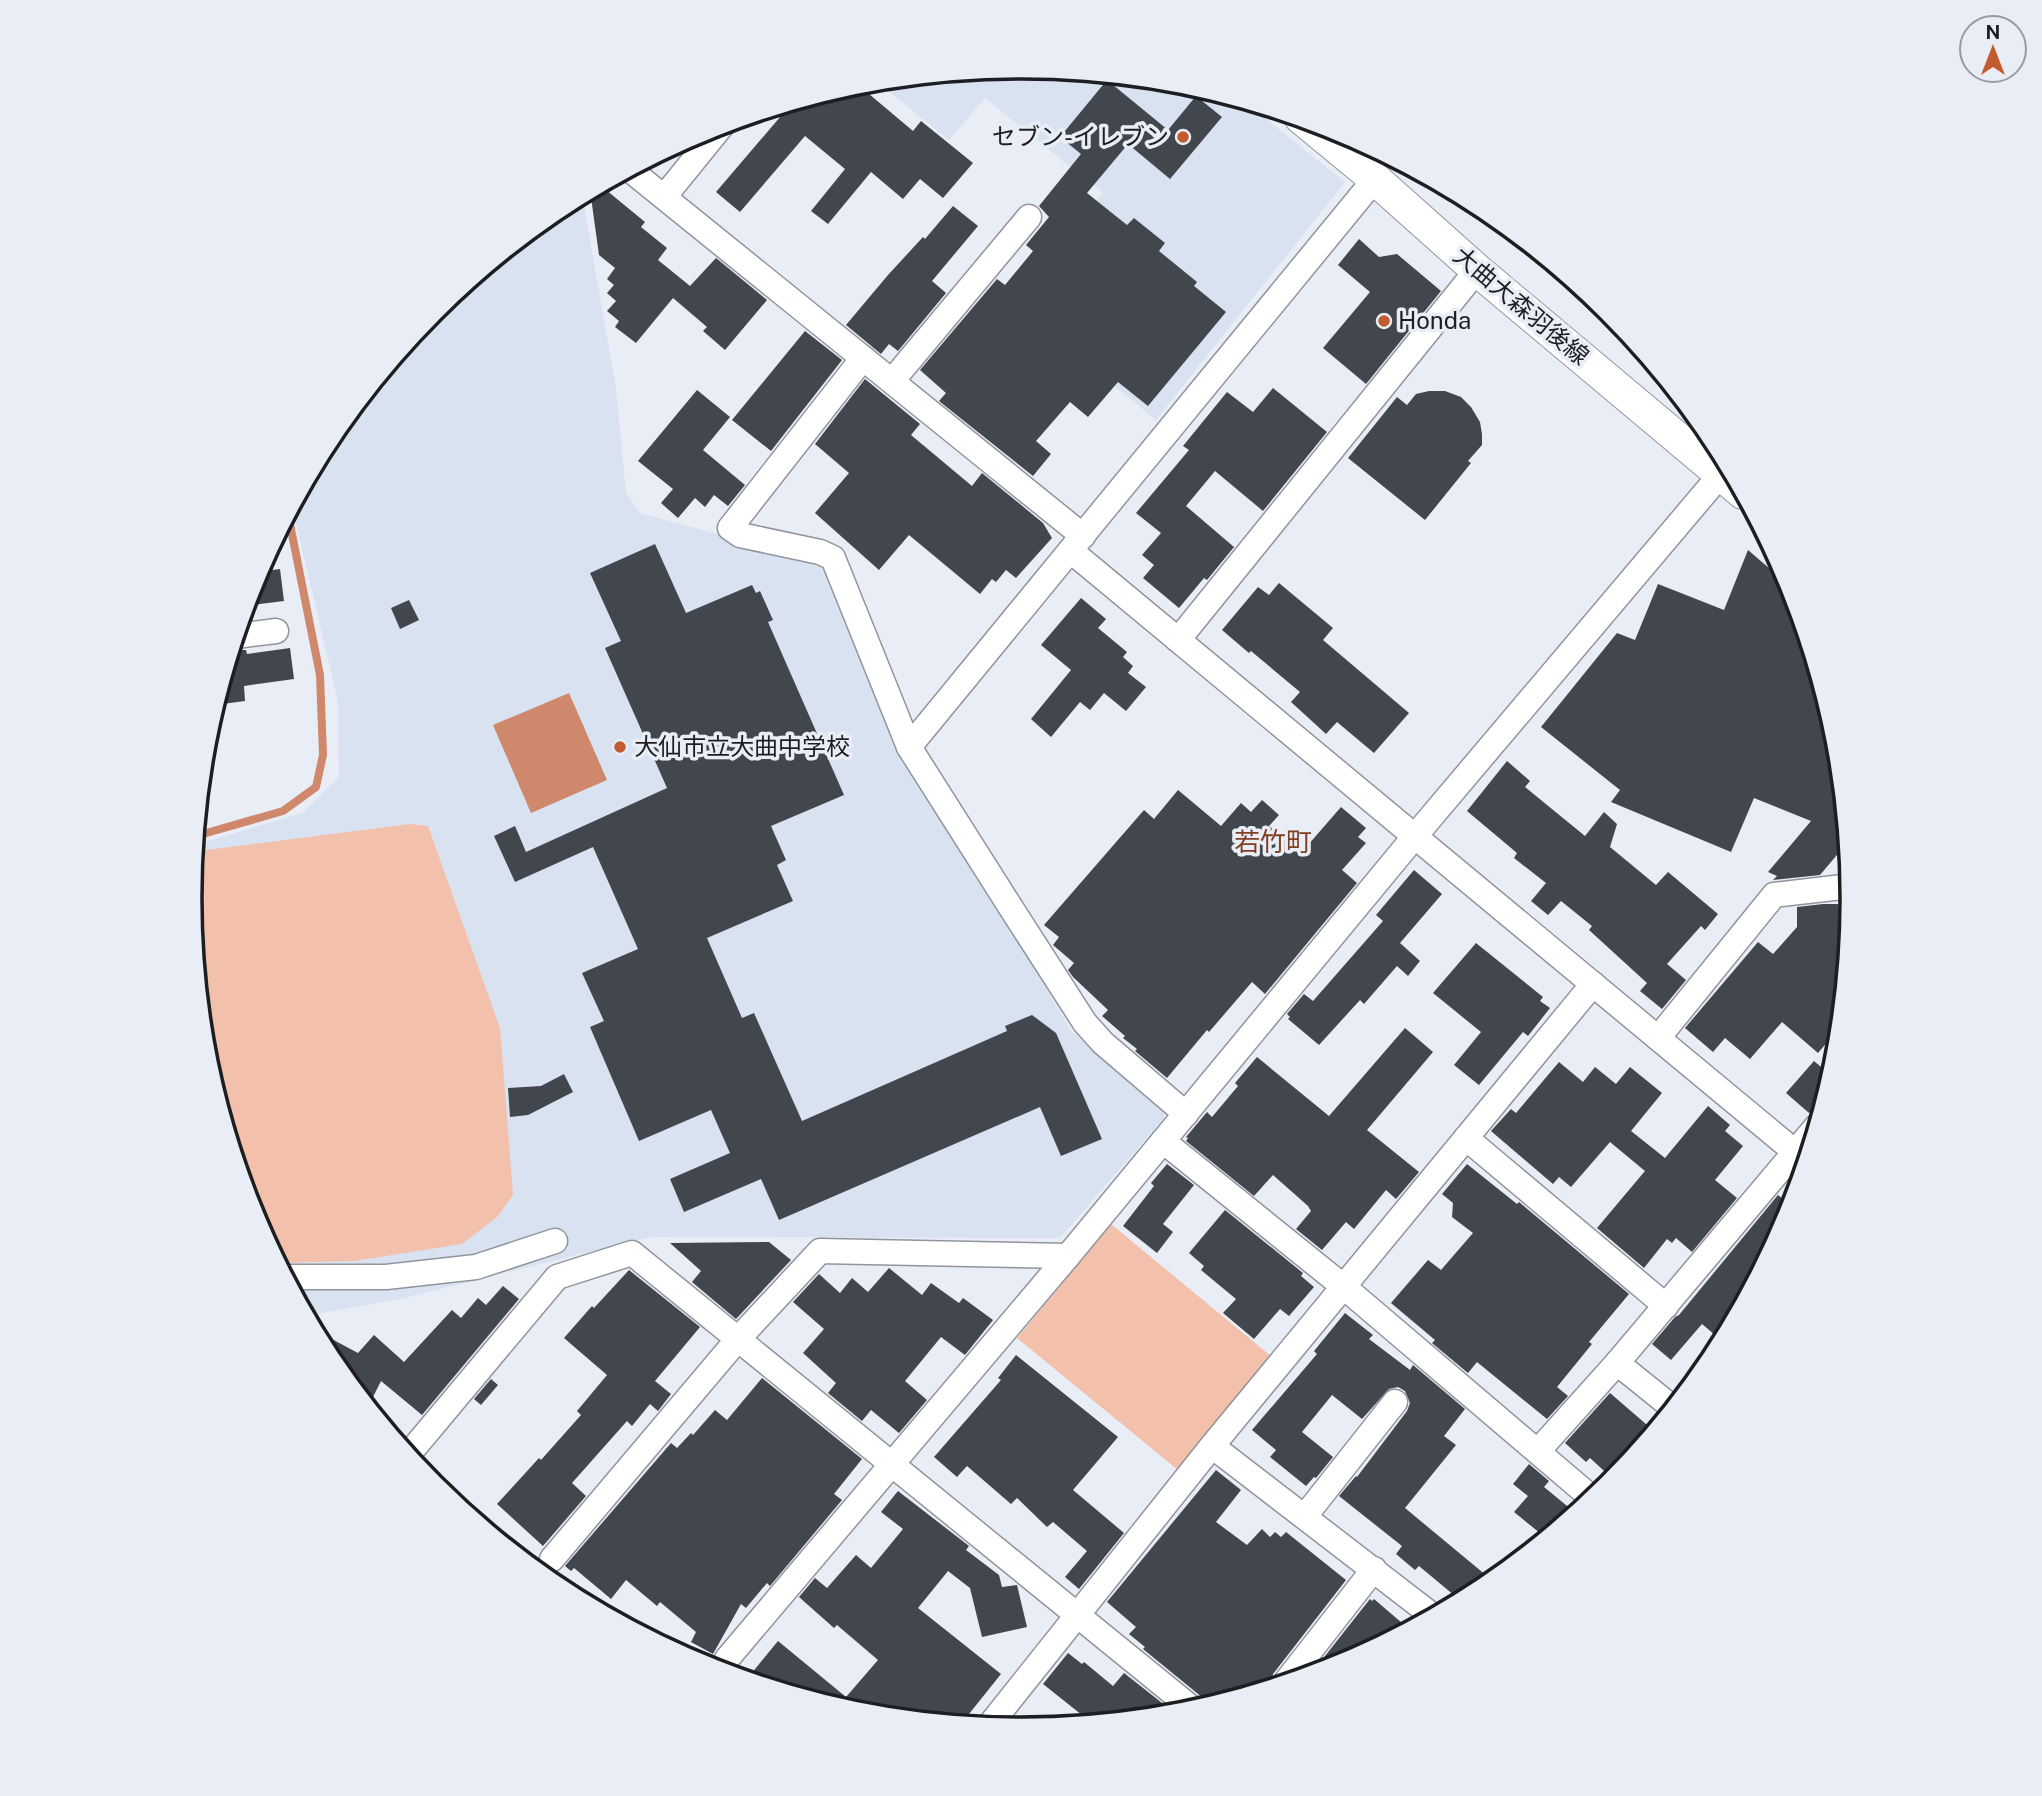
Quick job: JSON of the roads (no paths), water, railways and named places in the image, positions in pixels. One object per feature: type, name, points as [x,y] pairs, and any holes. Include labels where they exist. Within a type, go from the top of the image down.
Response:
[{"type":"main road","name":"大曲大森羽後線","points":[[1335,141],[1373,167],[1477,270],[1721,474]]},
{"type":"street","points":[[664,197],[710,140]]},
{"type":"street","points":[[909,747],[1077,544],[1373,167]]},
{"type":"street","points":[[637,175],[892,381],[1077,544],[1178,640],[1799,1154]]},
{"type":"street","points":[[892,381],[1028,217]]},
{"type":"street","points":[[1178,640],[1477,270]]},
{"type":"street","points":[[863,358],[730,528],[740,535],[820,552],[833,558],[909,747],[1085,1023],[1103,1043],[1186,1114]]},
{"type":"street","points":[[727,1659],[1068,1256],[1415,836],[1729,486]]},
{"type":"street","points":[[245,635],[276,631]]},
{"type":"street","points":[[1658,1038],[1774,895],[1840,887]]},
{"type":"street","points":[[997,1716],[1212,1446],[1592,984]]},
{"type":"street","points":[[1466,1138],[1666,1306]]},
{"type":"street","points":[[1163,1140],[1344,1287],[1585,1492]]},
{"type":"street","points":[[1538,1451],[1797,1160]]},
{"type":"street","points":[[295,1277],[386,1277],[476,1267],[555,1241]]},
{"type":"street","points":[[552,1559],[738,1339],[820,1251],[1068,1256]]},
{"type":"street","points":[[414,1448],[557,1277],[632,1253],[1183,1701]]},
{"type":"street","points":[[1618,1363],[1666,1403]]},
{"type":"street","points":[[1305,1516],[1395,1402]]},
{"type":"street","points":[[1212,1446],[1425,1610]]},
{"type":"street","points":[[1295,1670],[1374,1569]]},
{"type":"waterway","points":[[205,833],[283,811],[316,787],[323,755],[320,675],[291,527]]},
{"type":"place","name":"セブン-イレブン","points":[[1183,137]]},
{"type":"place","name":"Honda","points":[[1384,321]]},
{"type":"place","name":"大仙市立大曲中学校","points":[[620,747]]},
{"type":"district","name":"若竹町","points":[[1273,842]]}]
